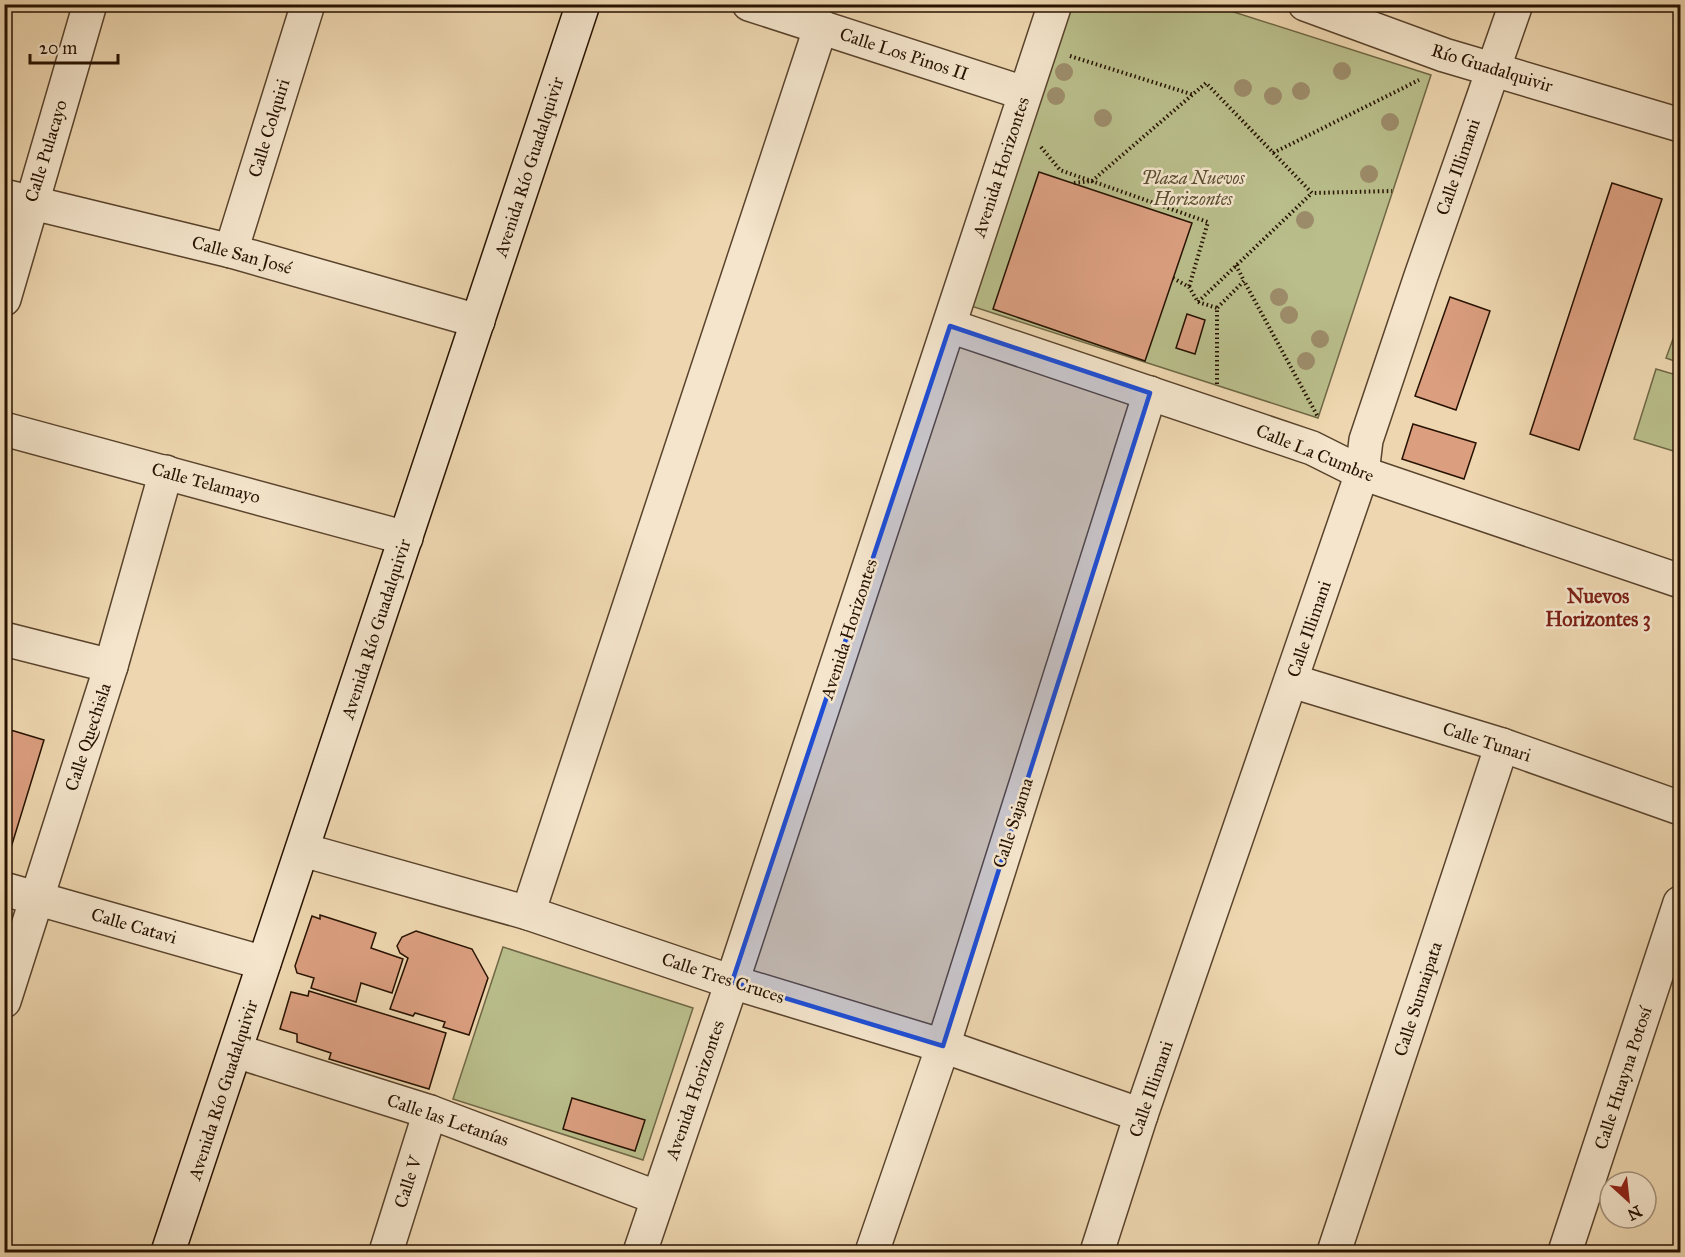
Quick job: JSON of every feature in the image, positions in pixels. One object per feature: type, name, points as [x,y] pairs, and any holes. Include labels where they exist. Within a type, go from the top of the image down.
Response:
[{"type":"street","name":"Calle Pulacayo","points":[[4,299],[18,200],[90,4]]},
{"type":"street","name":"Calle Colquiri","points":[[231,251],[308,4]]},
{"type":"street","name":"Avenida Río Guadalquivir","points":[[168,1252],[583,4]]},
{"type":"street","name":"Calle Los Pinos II","points":[[749,4],[1024,93]]},
{"type":"street","name":"Avenida Horizontes","points":[[640,1252],[950,326],[1054,4]]},
{"type":"street","name":"Río Guadalquivir","points":[[1305,4],[1444,55],[1680,125]]},
{"type":"street","name":"Calle Illimani","points":[[1096,1252],[1362,473],[1366,440],[1516,4]]},
{"type":"street","points":[[528,913],[821,26]]},
{"type":"street","name":"Calle San José","points":[[18,200],[231,251],[478,321]]},
{"type":"street","name":"Calle La Cumbre","points":[[950,326],[1312,448],[1362,473],[1680,581]]},
{"type":"street","name":"Calle Sajama","points":[[872,1252],[943,1046],[1150,393]]},
{"type":"street","name":"Calle Telamayo","points":[[4,429],[406,538]]},
{"type":"street","name":"Calle Quechisla","points":[[4,1001],[111,666],[166,472]]},
{"type":"street","points":[[4,639],[111,666]]},
{"type":"street","name":"Calle Tunari","points":[[1292,681],[1502,745],[1680,808]]},
{"type":"street","name":"Calle Sumaipata","points":[[1334,1252],[1502,745]]},
{"type":"street","name":"Calle Tres Cruces","points":[[303,850],[528,913],[732,982],[943,1046],[1142,1115]]},
{"type":"street","name":"Calle Catavi","points":[[4,889],[264,963]]},
{"type":"street","name":"Calle Huayna Potosí","points":[[1565,1252],[1680,903]]},
{"type":"street","name":"Calle las Letanías","points":[[236,1051],[430,1112],[658,1197]]},
{"type":"street","name":"Calle V","points":[[386,1252],[430,1112]]},
{"type":"path","points":[[1060,53],[1194,95]]},
{"type":"path","points":[[1272,153],[1421,80]]},
{"type":"path","points":[[1074,183],[1092,181],[1206,83],[1312,193]]},
{"type":"path","points":[[1038,144],[1060,170],[1208,222],[1189,287]]},
{"type":"path","points":[[1198,302],[1312,193],[1392,191]]},
{"type":"path","points":[[1236,265],[1318,418]]},
{"type":"path","points":[[1173,278],[1189,287],[1198,302],[1217,308]]},
{"type":"path","points":[[1217,385],[1217,308],[1244,281]]},
{"type":"highlighted area","points":[[950,326],[1150,393],[943,1046],[732,982]]},
{"type":"green space","name":"Plaza Nuevos Horizontes","points":[[1064,5],[1212,5],[1431,75],[1318,418],[965,304]]},
{"type":"green space","points":[[1680,320],[1680,363],[1666,358]]},
{"type":"green space","points":[[1656,369],[1680,376],[1680,453],[1634,439]]},
{"type":"green space","points":[[503,947],[693,1008],[643,1160],[453,1099]]},
{"type":"building","points":[[1039,172],[1192,223],[1145,361],[993,309]]},
{"type":"building","points":[[1612,183],[1662,199],[1579,450],[1530,434]]},
{"type":"building","points":[[1450,297],[1490,311],[1456,410],[1415,396]]},
{"type":"building","points":[[1187,314],[1205,320],[1195,354],[1176,348]]},
{"type":"building","points":[[1413,424],[1476,443],[1464,479],[1402,459]]},
{"type":"building","points":[[4,728],[44,740],[6,864],[4,864]]},
{"type":"building","points":[[320,915],[376,933],[371,948],[403,959],[392,993],[361,983],[356,1002],[311,988],[314,978],[297,973],[295,966],[312,916],[320,919]]},
{"type":"building","points":[[416,931],[472,949],[488,978],[469,1035],[443,1027],[445,1022],[415,1013],[413,1016],[390,1009],[408,958],[400,953],[397,946],[402,937]]},
{"type":"building","points":[[309,991],[446,1033],[429,1089],[329,1059],[331,1053],[297,1042],[297,1034],[280,1029],[291,992],[308,996]]},
{"type":"building","points":[[572,1098],[645,1120],[635,1151],[563,1129]]},
{"type":"district","name":"Nuevos Horizontes 3","points":[[1598,608]]}]
